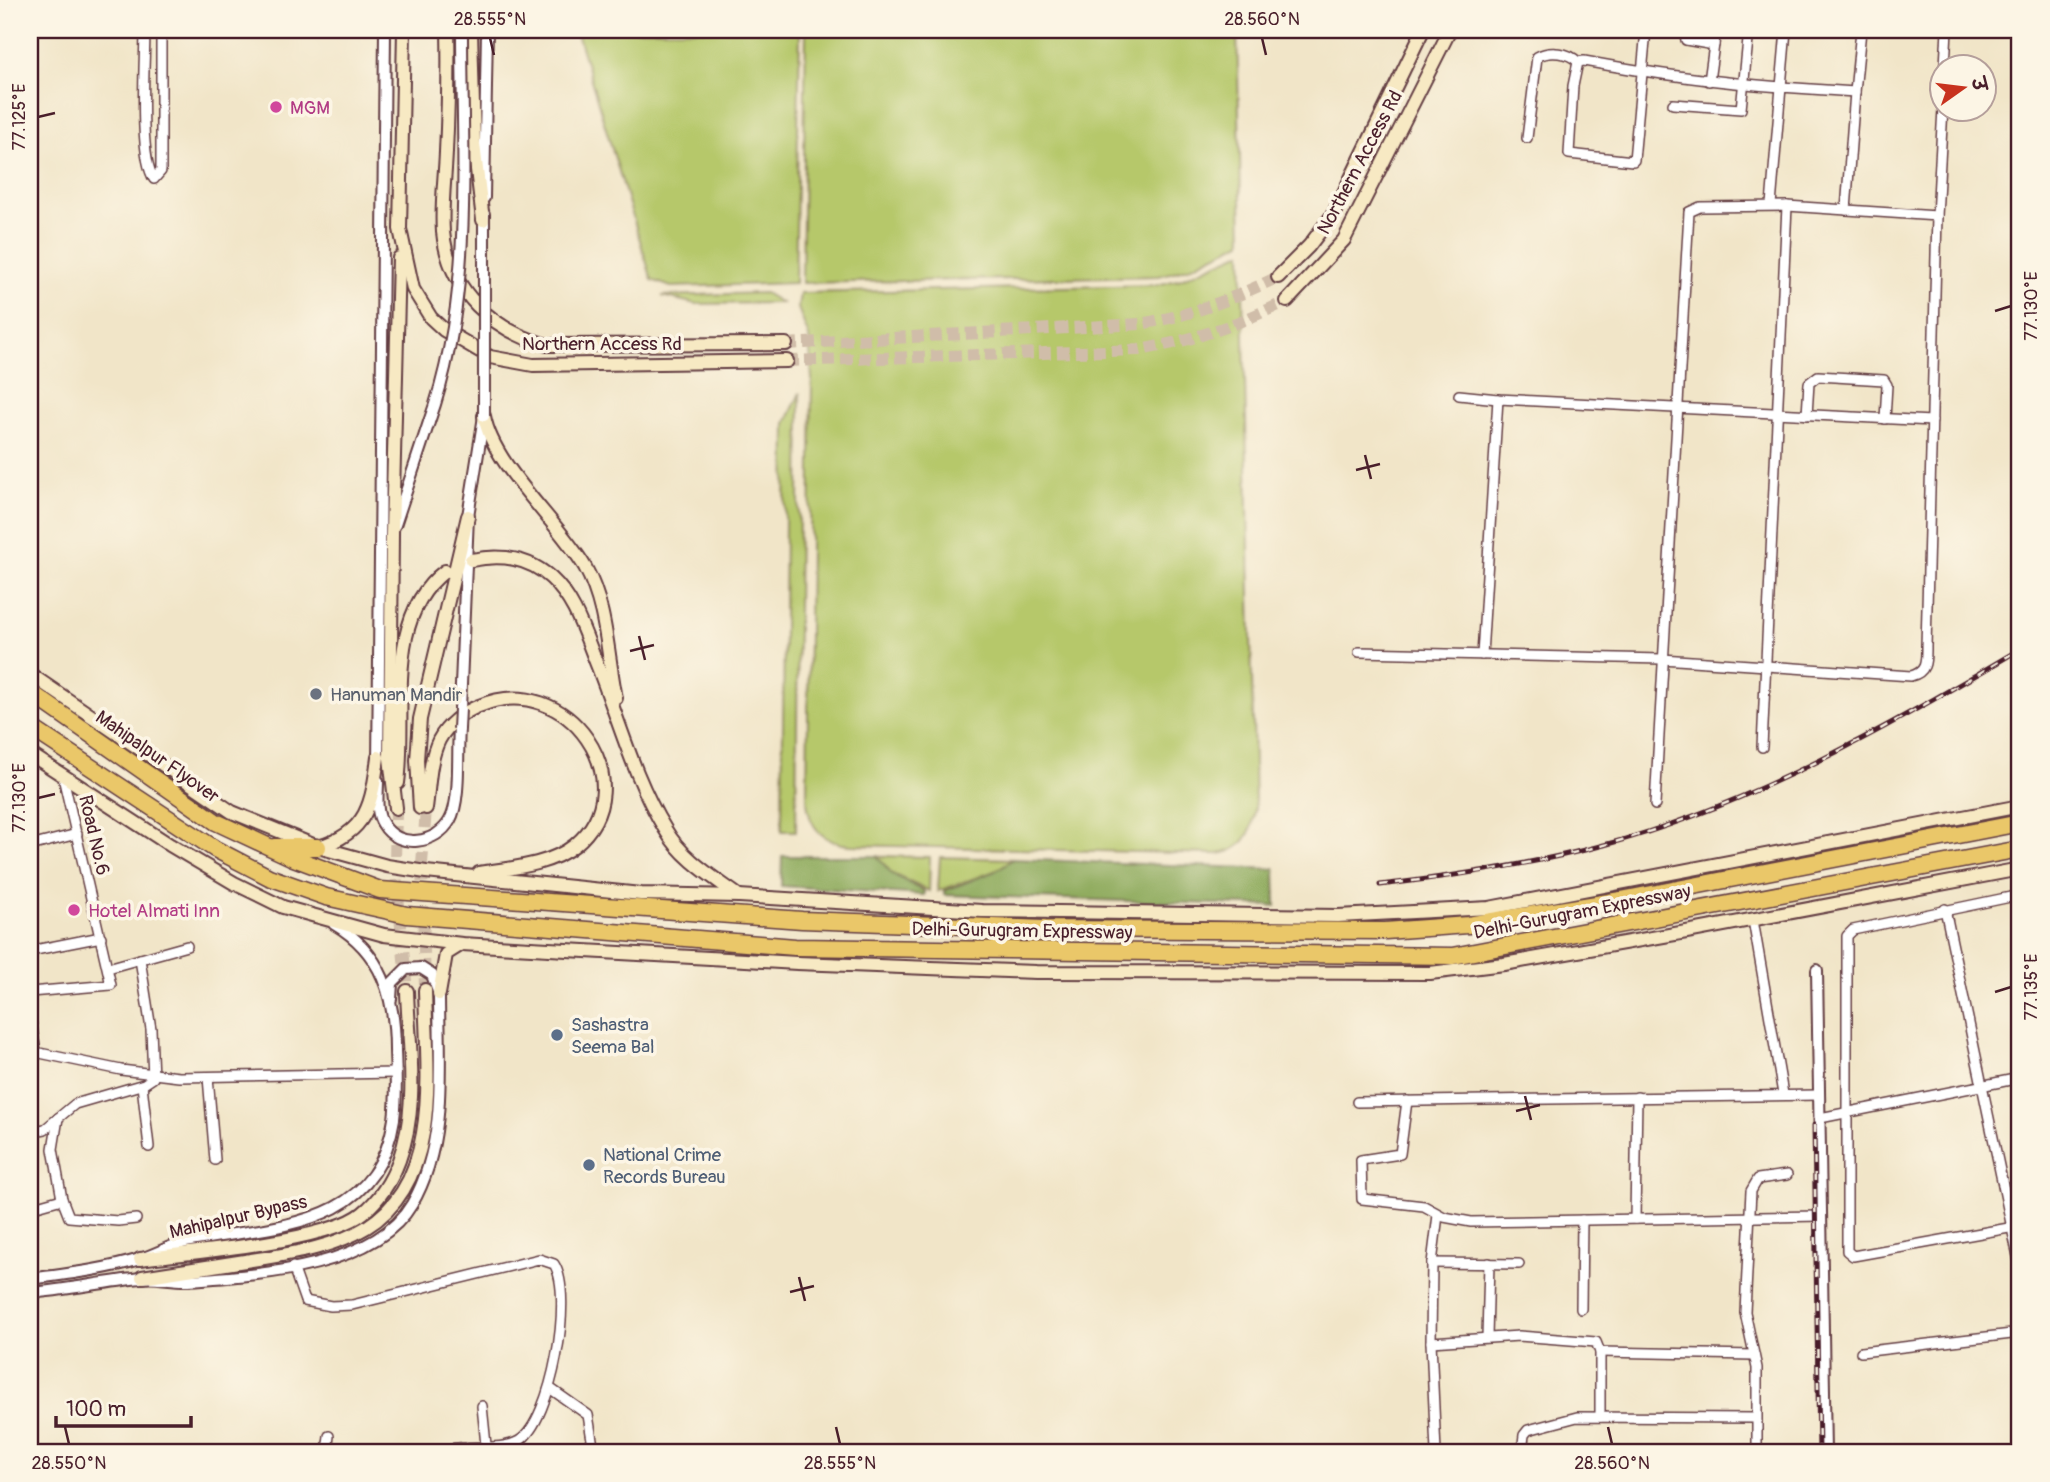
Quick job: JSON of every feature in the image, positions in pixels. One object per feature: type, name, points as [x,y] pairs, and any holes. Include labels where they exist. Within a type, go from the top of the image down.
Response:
[{"type":"highway","name":"Mahipalpur Flyover","points":[[30,692],[216,822],[266,847]]},
{"type":"highway","points":[[30,727],[57,745]]},
{"type":"highway","points":[[30,737],[57,745]]},
{"type":"highway","name":"Delhi-Gurugram Expressway","points":[[57,745],[215,849],[269,877],[326,897],[407,915],[794,947],[1453,956],[2020,849]]},
{"type":"highway","name":"Delhi-Gurugram Expressway","points":[[266,847],[389,891],[802,920],[1045,929],[1385,931],[1468,925],[1621,900],[2020,823]]},
{"type":"highway","points":[[266,847],[318,847]]},
{"type":"main road","name":"Northern Access Rd","points":[[404,30],[400,229],[408,273],[420,304],[452,335],[490,357],[533,365],[787,361]]},
{"type":"main road","name":"Northern Access Rd","points":[[448,30],[450,79],[444,243],[457,280],[492,320],[519,337],[548,345],[786,344]]},
{"type":"main road","points":[[471,30],[474,144],[483,220]]},
{"type":"main road","name":"Northern Access Rd","points":[[1278,277],[1309,246],[1334,213],[1423,30]]},
{"type":"main road","name":"Northern Access Rd","points":[[1287,301],[1344,240],[1450,30]]},
{"type":"main road","points":[[400,229],[392,534],[390,758],[396,802],[401,758],[406,634],[421,594],[444,571]]},
{"type":"main road","points":[[484,416],[495,448],[559,529],[590,577],[600,607],[619,709],[635,763]]},
{"type":"main road","points":[[461,876],[541,862],[575,845],[593,822],[601,794],[601,778],[592,746],[577,723],[545,703],[513,697],[483,704],[452,724],[440,738],[423,808],[417,738],[468,516]]},
{"type":"main road","points":[[471,560],[497,556],[525,562],[559,587],[577,615],[656,814],[676,845],[739,897]]},
{"type":"main road","points":[[30,674],[232,813],[318,847],[387,866],[641,894],[982,911],[1338,916],[1436,913],[1489,908],[2020,806]]},
{"type":"main road","points":[[30,754],[233,883],[283,907],[384,935],[462,944],[797,963],[1023,971],[1430,973],[1504,964],[1754,920],[2020,869]]},
{"type":"main road","points":[[318,847],[342,839],[359,824],[369,806],[378,757]]},
{"type":"main road","points":[[439,994],[446,954],[462,944]]},
{"type":"main road","points":[[142,1278],[321,1248],[349,1239],[371,1227],[388,1211],[411,1174],[423,1133],[425,990]]},
{"type":"main road","points":[[140,1259],[315,1234],[363,1214],[382,1193],[395,1171],[407,1131],[411,1062],[407,991]]},
{"type":"street","points":[[145,30],[145,131],[148,170],[154,179],[161,171],[161,30]]},
{"type":"street","points":[[385,30],[378,809],[385,828],[407,840],[433,837],[445,828],[453,815],[468,516],[484,416],[483,220],[487,30]]},
{"type":"street","points":[[392,534],[450,354],[458,303],[462,30]]},
{"type":"street","points":[[1578,62],[1567,151],[1571,155],[1633,162],[1646,30]]},
{"type":"street","points":[[1684,30],[1686,40],[1714,44]]},
{"type":"street","points":[[1709,81],[1716,30]]},
{"type":"street","points":[[1673,104],[1741,109],[1749,30]]},
{"type":"street","points":[[1772,205],[1786,30]]},
{"type":"street","points":[[1846,210],[1861,30]]},
{"type":"street","points":[[1946,52],[1947,30]]},
{"type":"street","points":[[1527,138],[1537,57],[1544,53],[1569,54],[1578,62],[1709,81],[1855,92]]},
{"type":"street","points":[[1359,652],[1662,659],[1911,676],[1924,670],[1942,122]]},
{"type":"street","points":[[1762,747],[1787,205]]},
{"type":"street","points":[[1656,805],[1662,659],[1689,212],[1700,207],[1787,205],[1937,216]]},
{"type":"street","points":[[1807,415],[1809,383],[1818,376],[1884,380],[1887,385],[1885,419]]},
{"type":"street","points":[[1459,395],[1932,421]]},
{"type":"street","points":[[1482,655],[1498,399]]},
{"type":"street","name":"Road No.6","points":[[63,777],[108,968]]},
{"type":"street","points":[[30,846],[76,834]]},
{"type":"street","points":[[2016,1227],[1849,1256],[1847,936],[1853,930],[2020,895]]},
{"type":"street","points":[[1945,909],[1982,1085],[2016,1227],[2020,1266]]},
{"type":"street","points":[[1754,920],[1783,1094]]},
{"type":"street","name":"Mahipalpur Bypass","points":[[30,1279],[140,1259],[186,1242],[306,1220],[349,1201],[379,1166],[388,1145],[395,1111],[396,1073],[391,999],[382,973],[365,947],[334,923]]},
{"type":"street","points":[[30,951],[101,937]]},
{"type":"street","points":[[30,992],[109,986],[108,968],[187,946]]},
{"type":"street","points":[[30,1132],[41,1131],[75,1104],[151,1080],[154,1073],[151,1029],[140,959]]},
{"type":"street","points":[[30,1293],[142,1278],[186,1280],[293,1267],[332,1259],[369,1246],[388,1232],[412,1204],[429,1161],[436,1121],[439,994],[432,975],[421,968],[411,968],[396,977],[391,999]]},
{"type":"street","points":[[1817,970],[1825,1452]]},
{"type":"street","points":[[30,1016],[33,1051],[87,1064],[208,1077],[396,1073]]},
{"type":"street","points":[[208,1077],[215,1160]]},
{"type":"street","points":[[1820,1118],[2020,1078]]},
{"type":"street","points":[[142,1085],[149,1147]]},
{"type":"street","points":[[1357,1102],[1783,1094],[1819,1096]]},
{"type":"street","points":[[1635,1219],[1637,1097]]},
{"type":"street","points":[[1407,1101],[1400,1154],[1363,1158],[1360,1196],[1364,1200],[1424,1206],[1438,1215],[1471,1222],[1821,1216]]},
{"type":"street","points":[[58,1116],[53,1149],[62,1199],[69,1217],[118,1221],[136,1219]]},
{"type":"street","points":[[1756,1450],[1754,1355],[1745,1311],[1748,1217],[1754,1181],[1787,1175]]},
{"type":"street","points":[[30,1208],[62,1199]]},
{"type":"street","points":[[1437,1452],[1431,1342],[1432,1263],[1438,1215]]},
{"type":"street","points":[[1581,1309],[1582,1220]]},
{"type":"street","points":[[293,1267],[305,1301],[339,1307],[539,1259],[549,1261],[558,1269],[561,1284],[551,1389],[541,1415],[525,1437],[510,1445],[450,1449]]},
{"type":"street","points":[[1432,1263],[1519,1264]]},
{"type":"street","points":[[1488,1337],[1489,1264]]},
{"type":"street","points":[[1861,1352],[2020,1333]]},
{"type":"street","points":[[1431,1342],[1488,1337],[1593,1341],[1599,1344],[1600,1352],[1601,1417]]},
{"type":"street","points":[[1600,1352],[1754,1355]]},
{"type":"street","points":[[551,1389],[588,1415],[594,1452]]},
{"type":"street","points":[[482,1406],[486,1446]]},
{"type":"street","points":[[1522,1452],[1524,1435],[1528,1430],[1577,1418],[1756,1418]]},
{"type":"street","points":[[327,1452],[329,1436]]},
{"type":"street","points":[[1611,1452],[1769,1452]]},
{"type":"green space","points":[[576,30],[800,30],[795,283],[671,287],[652,280]]},
{"type":"green space","points":[[806,30],[1237,30],[1242,242],[1188,268],[1159,276],[802,283]]},
{"type":"green space","points":[[1242,252],[1255,807],[1252,825],[1245,839],[1233,849],[1216,854],[851,845],[825,837],[810,818],[807,799],[812,379],[809,337],[798,308],[800,293],[1157,285],[1181,279]]},
{"type":"green space","points":[[765,293],[781,303],[696,304],[662,296]]},
{"type":"green space","points":[[800,393],[796,831],[782,831],[786,423]]},
{"type":"green space","points":[[782,856],[877,856],[892,874],[924,891],[924,895],[781,886]]},
{"type":"green space","points":[[877,856],[930,857],[929,891],[892,874]]},
{"type":"green space","points":[[940,857],[1013,859],[995,871],[938,891]]},
{"type":"green space","points":[[1013,859],[1275,869],[1276,906],[944,895],[944,891],[995,871]]},
{"type":"tunnel","points":[[786,344],[1140,324],[1210,306],[1278,277]]},
{"type":"tunnel","points":[[787,361],[1139,350],[1215,331],[1287,301]]},
{"type":"tunnel","points":[[396,808],[395,863],[407,991]]},
{"type":"tunnel","points":[[425,990],[422,864],[426,808]]},
{"type":"railway","points":[[1380,885],[1437,878],[1548,858],[1658,829],[1712,809],[1818,761],[1921,707],[2020,649]]},
{"type":"railway","points":[[1814,1125],[1819,1452]]},
{"type":"place","name":"MGM","points":[[276,107]]},
{"type":"place","name":"Hanuman Mandir","points":[[316,694]]},
{"type":"place","name":"Hotel Almati Inn","points":[[74,910]]},
{"type":"place","name":"Sashastra Seema Bal","points":[[557,1035]]},
{"type":"place","name":"National Crime Records Bureau","points":[[589,1165]]}]
